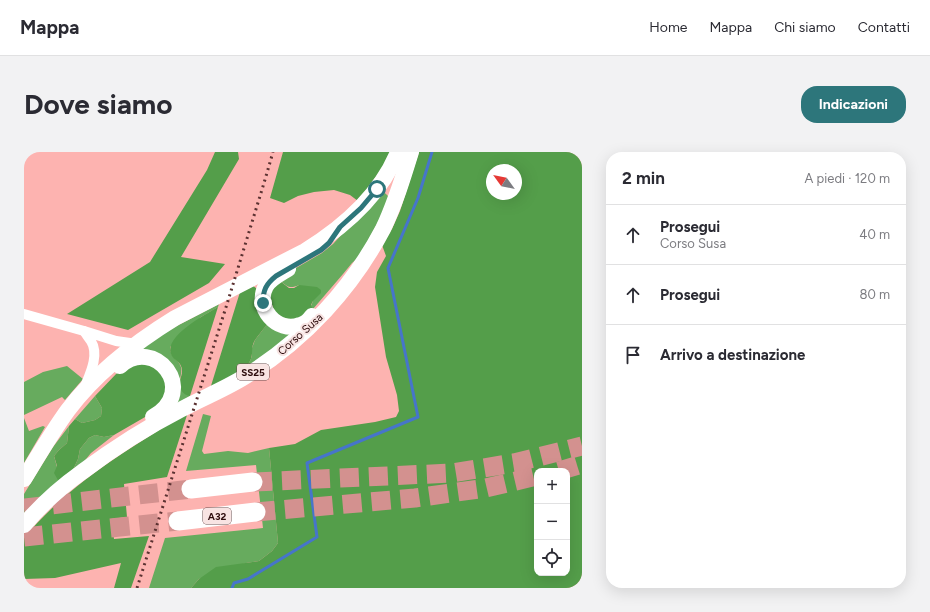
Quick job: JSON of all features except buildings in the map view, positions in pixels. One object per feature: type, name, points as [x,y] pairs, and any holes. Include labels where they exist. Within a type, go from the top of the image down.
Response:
[{"type":"highway","points":[[191,489],[253,482]]},
{"type":"highway","name":"A32","points":[[178,521],[256,512]]},
{"type":"main road","points":[[24,479],[69,409],[117,359],[175,318],[305,251],[324,239],[359,210],[377,189],[398,152]]},
{"type":"main road","name":"Corso Susa","points":[[24,525],[69,481],[100,458],[156,423],[248,375],[294,342],[312,325],[340,294],[357,272],[382,229],[389,215],[411,152]]},
{"type":"main road","points":[[340,227],[329,243],[321,250],[271,280],[266,286],[263,294],[265,312],[282,326],[295,327],[302,325],[325,302],[340,283],[357,272]]},
{"type":"main road","points":[[83,393],[99,387],[122,364],[130,359],[138,357],[151,358],[157,361],[164,366],[172,379],[173,396],[168,405],[160,413],[117,438],[100,458]]},
{"type":"street","points":[[24,314],[116,341],[137,344]]},
{"type":"street","points":[[83,393],[91,373],[94,354],[92,342],[84,331]]},
{"type":"green space","points":[[215,152],[238,152],[239,159],[181,257],[225,264],[209,283],[128,330],[67,314],[150,262],[207,170]]},
{"type":"green space","points":[[283,152],[391,152],[383,167],[358,201],[350,195],[334,190],[314,192],[298,196],[284,203],[270,198]]},
{"type":"green space","points":[[419,152],[582,152],[582,588],[191,588],[199,579],[216,567],[259,561],[272,551],[278,543],[269,448],[295,444],[321,430],[375,422],[396,417],[399,411],[397,395],[386,357],[375,287],[377,272],[386,256],[382,245],[392,229],[400,211]]},
{"type":"green space","points":[[381,192],[386,194],[389,199],[359,257],[352,263],[313,309],[311,306],[313,301],[299,285],[289,287],[280,281],[284,275],[322,253],[333,244]]},
{"type":"green space","points":[[280,281],[289,288],[294,288],[299,285],[317,287],[321,290],[321,293],[311,305],[313,309],[301,320],[276,318],[268,291]]},
{"type":"green space","points":[[253,286],[256,288],[268,323],[254,343],[252,356],[247,366],[238,375],[210,389],[240,292]]},
{"type":"green space","points":[[219,304],[218,307],[201,317],[170,347],[173,356],[180,364],[180,379],[190,396],[169,409],[134,353],[169,330]]},
{"type":"green space","points":[[218,307],[190,396],[187,395],[183,393],[180,383],[182,373],[181,365],[172,356],[171,347],[174,340],[187,326]]},
{"type":"green space","points":[[268,323],[299,329],[242,373],[252,356],[252,348],[255,340]]},
{"type":"green space","points":[[150,362],[165,376],[165,398],[152,413],[114,435],[104,437],[95,435],[89,438],[80,449],[78,459],[72,472],[59,482],[54,473],[57,466],[54,456],[67,443],[69,426],[75,419],[82,423],[95,420],[101,416],[102,408],[95,396],[117,373],[130,364]]},
{"type":"green space","points":[[67,366],[83,379],[65,400],[62,397],[24,415],[24,382],[43,372]]},
{"type":"green space","points":[[95,396],[102,408],[101,416],[95,420],[82,423],[75,419]]},
{"type":"green space","points":[[188,412],[167,477],[124,484],[127,517],[111,519],[114,539],[149,536],[131,588],[114,588],[121,563],[55,578],[24,579],[24,538],[46,514],[58,502],[96,472]]},
{"type":"green space","points":[[203,414],[211,416],[202,451],[204,454],[228,451],[248,453],[269,448],[278,543],[272,551],[259,561],[246,563],[199,579],[191,588],[149,588],[165,538],[263,528],[256,465],[186,471]]},
{"type":"green space","points":[[24,418],[29,431],[43,426],[45,427],[24,463]]},
{"type":"green space","points":[[69,426],[67,443],[54,456],[59,482],[24,514],[24,494],[53,447]]},
{"type":"green space","points":[[95,435],[104,437],[114,435],[91,453],[82,464],[72,472],[78,459],[80,449],[89,438]]},
{"type":"waterway","points":[[232,588],[234,583],[248,579],[317,537],[307,463],[418,417],[388,268],[418,198],[432,152]]},
{"type":"tunnel","points":[[253,482],[452,473],[514,463],[582,446]]},
{"type":"tunnel","points":[[569,468],[582,464]]},
{"type":"tunnel","points":[[256,512],[415,498],[486,488],[534,477]]},
{"type":"tunnel","points":[[24,508],[191,489]]},
{"type":"tunnel","points":[[24,537],[178,521]]},
{"type":"railway","points":[[137,588],[227,304],[273,152]]},
{"type":"route","points":[[263,303],[263,294],[266,286],[271,280],[321,250],[329,243],[340,227],[361,208],[377,189]]}]
